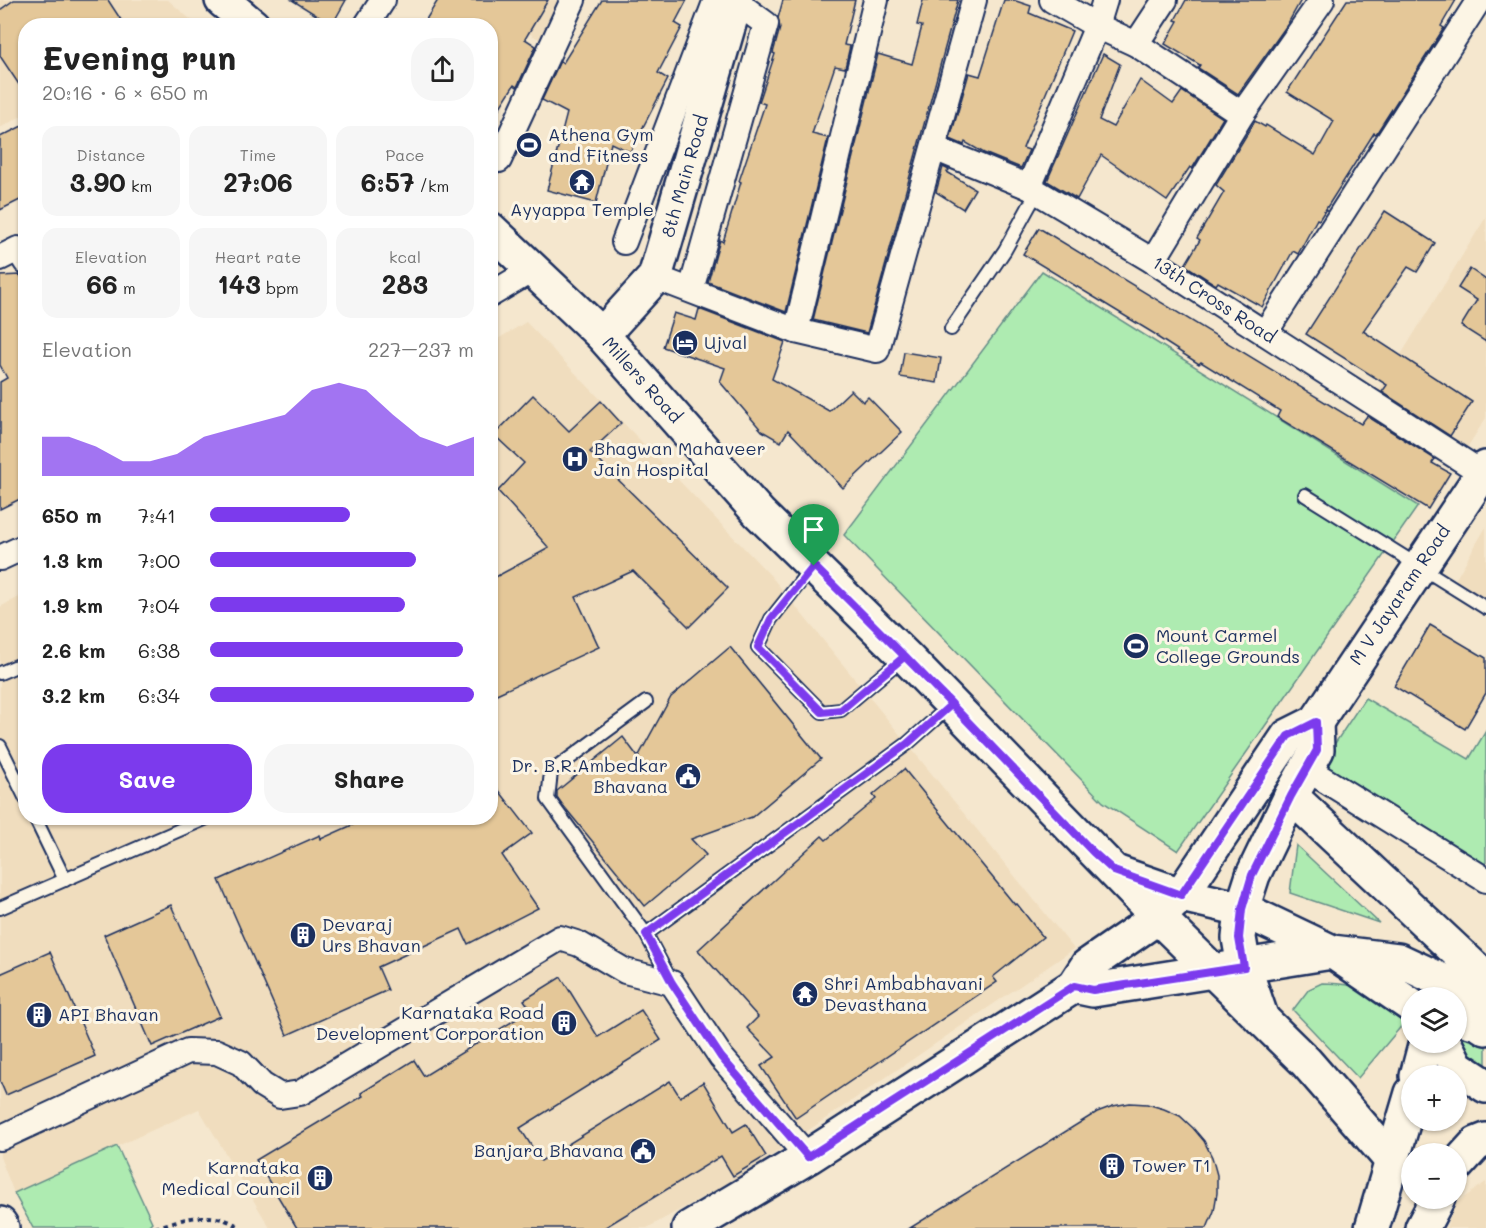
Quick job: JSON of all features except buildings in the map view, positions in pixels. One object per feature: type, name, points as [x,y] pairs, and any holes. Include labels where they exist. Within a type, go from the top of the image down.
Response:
[{"type":"street","points":[[222,0],[244,18]]},
{"type":"street","points":[[371,18],[383,0]]},
{"type":"street","points":[[499,160],[573,0]]},
{"type":"street","points":[[796,331],[876,0]]},
{"type":"street","points":[[655,277],[796,331],[877,350],[974,0]]},
{"type":"street","points":[[1052,0],[1097,26],[1136,44],[1242,114]]},
{"type":"street","points":[[1033,189],[1105,0]]},
{"type":"street","points":[[1136,44],[1165,0]]},
{"type":"street","points":[[1153,261],[1242,114],[1322,0]]},
{"type":"street","points":[[1265,333],[1479,0]]},
{"type":"street","points":[[624,242],[724,4],[766,24],[694,279]]},
{"type":"street","name":"8th Main Road","points":[[602,335],[655,277],[724,4]]},
{"type":"street","name":"13th Cross Road","points":[[934,148],[1033,189],[1153,261],[1484,471]]},
{"type":"street","name":"Millers Road","points":[[498,236],[602,335],[759,513],[905,656],[1093,852],[1158,917],[1228,969],[1262,1019],[1306,1062],[1392,1161]]},
{"type":"street","points":[[498,290],[534,269]]},
{"type":"street","name":"M V Jayaram Road","points":[[689,1228],[808,1157],[1074,986],[1087,966],[1158,917],[1181,895],[1288,736],[1316,722],[1484,471]]},
{"type":"street","points":[[0,558],[18,550]]},
{"type":"street","points":[[1228,969],[1239,938],[1242,909],[1252,875],[1317,750],[1316,722]]},
{"type":"street","points":[[1299,782],[1486,880]]},
{"type":"street","points":[[1299,782],[1484,977],[1486,983]]},
{"type":"street","name":"Millers Road","points":[[1114,871],[1181,895],[1242,909],[1332,952],[1392,958],[1486,1001]]},
{"type":"street","points":[[0,1138],[188,1051],[218,1052],[241,1063],[262,1085],[280,1096],[300,1093],[560,938],[579,944],[625,971],[672,983],[721,1057],[808,1157]]},
{"type":"street","points":[[1074,986],[1093,990],[1332,952],[1401,999]]},
{"type":"street","points":[[1467,1020],[1486,1028]]},
{"type":"street","points":[[1450,1053],[1457,1067],[1486,1086]]},
{"type":"street","points":[[1372,1228],[1401,1130]]},
{"type":"street","points":[[1467,1154],[1476,1144],[1486,1140]]},
{"type":"street","points":[[1422,1228],[1432,1209]]},
{"type":"lane","points":[[951,329],[1005,250],[1033,189]]},
{"type":"lane","points":[[1305,495],[1486,608]]},
{"type":"lane","points":[[814,566],[771,619],[758,647],[822,712],[841,710],[905,656]]},
{"type":"lane","points":[[0,674],[18,666]]},
{"type":"lane","points":[[646,702],[551,772],[548,799],[646,934],[672,983]]},
{"type":"lane","points":[[646,934],[907,744],[952,704]]},
{"type":"lane","points":[[0,746],[18,783]]},
{"type":"lane","points":[[37,825],[64,880]]},
{"type":"lane","points":[[0,908],[191,825]]},
{"type":"path","points":[[155,1228],[189,1216],[229,1220],[241,1228]]},
{"type":"shaded area","points":[[0,0],[168,0],[189,18],[18,18],[18,118],[0,128]]},
{"type":"shaded area","points":[[474,0],[567,0],[547,44]]},
{"type":"shaded area","points":[[1486,217],[1486,418],[1461,457],[1373,400]]},
{"type":"shaded area","points":[[526,322],[771,576],[1074,949],[746,1173],[647,1228],[270,1228],[199,1109],[14,1193],[0,1157],[0,607],[18,598],[18,825],[498,825],[498,339]]},
{"type":"shaded area","points":[[1486,527],[1486,602],[1454,582]]},
{"type":"shaded area","points":[[1486,1182],[1486,1228],[1446,1228],[1453,1209],[1467,1209],[1467,1195]]},
{"type":"green space","name":"Mount Carmel College Grounds","points":[[1042,271],[1418,506],[1178,851],[1103,802],[844,535]]},
{"type":"green space","points":[[1365,698],[1469,759],[1486,731],[1486,869],[1318,769]]},
{"type":"green space","points":[[1296,845],[1379,923],[1290,893]]},
{"type":"green space","points":[[1322,983],[1372,990],[1393,1002],[1400,1011],[1401,1027],[1358,1078],[1293,1010],[1309,989]]},
{"type":"green space","points":[[1467,1035],[1486,1039],[1486,1065],[1467,1053]]},
{"type":"green space","points":[[117,1146],[152,1222],[146,1228],[33,1228],[14,1193]]},
{"type":"place","name":"Athena Gym and Fitness","points":[[529,145]]},
{"type":"place","name":"Ayyappa Temple","points":[[582,182]]},
{"type":"place","name":"Ujval","points":[[685,343]]},
{"type":"place","name":"Bhagwan Mahaveer Jain Hospital","points":[[575,459]]},
{"type":"place","name":"Mount Carmel College Grounds","points":[[1136,646]]},
{"type":"place","name":"Dr. B.R.Ambedkar Bhavana","points":[[688,776]]},
{"type":"place","name":"Devaraj Urs Bhavan","points":[[303,935]]},
{"type":"place","name":"Shri Ambabhavani Devasthana","points":[[805,994]]},
{"type":"place","name":"API Bhavan","points":[[39,1015]]},
{"type":"place","name":"Karnataka Road Development Corporation","points":[[564,1023]]},
{"type":"place","name":"Banjara Bhavana","points":[[643,1151]]},
{"type":"place","name":"Tower T1","points":[[1112,1166]]},
{"type":"place","name":"Karnataka Medical Council","points":[[320,1178]]},
{"type":"route","points":[[814,566],[771,619],[758,647],[822,712],[841,710],[905,656],[996,748],[1093,852],[1114,871],[1181,895],[1288,736],[1316,722],[1317,750],[1291,796],[1252,875],[1242,909],[1239,938],[1244,967],[1093,990],[1074,986],[808,1157],[721,1057],[672,983],[646,934],[907,744],[952,704],[905,656],[862,613],[814,566]]}]
